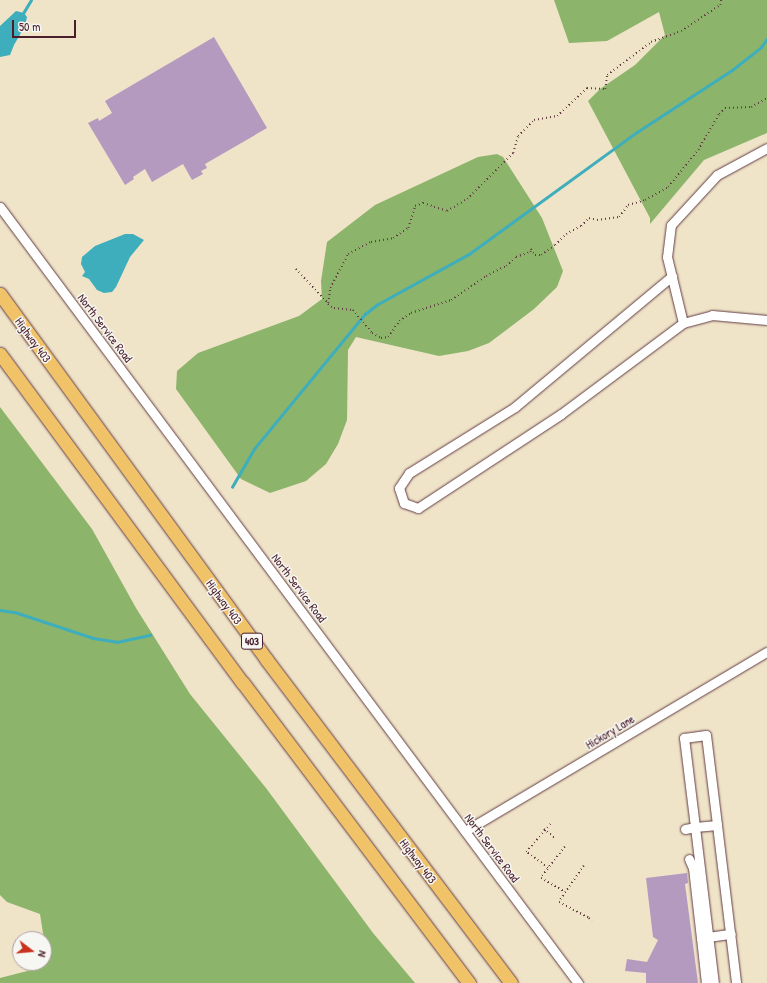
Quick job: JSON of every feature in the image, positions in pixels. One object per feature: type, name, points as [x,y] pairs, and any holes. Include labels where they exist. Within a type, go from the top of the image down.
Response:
[{"type":"highway","name":"Highway 403","points":[[0,294],[266,659],[511,983]]},
{"type":"highway","name":"403","points":[[0,354],[234,670],[469,983]]},
{"type":"street","points":[[683,324],[667,257],[671,225],[717,175],[767,148]]},
{"type":"street","name":"North Service Road","points":[[0,207],[578,983]]},
{"type":"street","points":[[672,276],[515,407],[409,473],[399,488],[404,503],[418,508],[561,414],[683,324],[712,315],[767,320]]},
{"type":"street","name":"Hickory Lane","points":[[465,831],[767,652]]},
{"type":"street","points":[[706,983],[704,937],[690,828],[684,738],[706,735],[736,983]]},
{"type":"street","points":[[690,828],[717,825]]},
{"type":"street","points":[[689,859],[714,983]]},
{"type":"street","points":[[704,937],[731,934]]},
{"type":"path","points":[[328,304],[330,288],[348,254],[371,242],[393,238],[408,228],[415,206],[423,203],[447,211],[467,199],[513,153],[518,136],[534,120],[558,116],[587,88],[605,89],[607,75],[651,42],[681,31],[720,5],[721,0]]},
{"type":"path","points":[[296,269],[328,304],[334,308],[353,310],[372,334],[381,338],[388,337],[399,321],[411,313],[451,300],[486,276],[491,275],[516,258],[530,252],[531,249],[535,255],[541,255],[555,245],[566,234],[580,226],[589,218],[597,220],[619,216],[628,205],[645,200],[668,187],[698,150],[719,114],[725,108],[752,107],[767,98]]},
{"type":"path","points":[[548,868],[526,852],[544,829],[550,824]]},
{"type":"path","points":[[544,829],[555,838]]},
{"type":"path","points":[[565,847],[541,878],[565,892]]},
{"type":"path","points":[[584,866],[559,902],[588,918],[592,922]]},
{"type":"green space","points":[[554,0],[767,0],[767,133],[704,160],[650,224],[650,218],[588,101],[600,89],[635,65],[665,35],[659,12],[607,41],[569,43]]},
{"type":"green space","points":[[497,154],[503,157],[542,218],[563,271],[557,287],[534,309],[489,343],[468,351],[439,356],[356,337],[348,350],[347,420],[338,444],[326,464],[306,481],[270,493],[241,479],[176,389],[177,371],[198,353],[299,316],[322,299],[321,281],[327,242],[375,205],[478,157]]},
{"type":"green space","points":[[0,407],[92,529],[136,608],[190,694],[266,788],[373,933],[415,983],[0,983],[0,978],[27,971],[52,971],[52,931],[43,931],[40,914],[7,902],[0,895]]},
{"type":"water","points":[[16,11],[24,13],[27,17],[25,26],[10,55],[0,57],[0,26]]},
{"type":"water","points":[[125,234],[133,234],[144,240],[130,257],[116,287],[112,292],[104,293],[97,290],[89,279],[82,276],[85,272],[81,264],[82,257],[95,246]]},
{"type":"building","points":[[214,37],[267,128],[205,164],[207,168],[201,171],[203,174],[192,180],[183,164],[152,182],[145,169],[133,177],[134,179],[125,185],[88,123],[98,118],[99,121],[112,113],[105,101]]},
{"type":"building","points":[[687,873],[688,883],[685,884],[698,983],[646,983],[646,973],[625,971],[627,959],[647,962],[658,940],[653,937],[646,878]]},
{"type":"waterway","points":[[22,15],[31,0]]},
{"type":"waterway","points":[[232,487],[254,449],[365,314],[378,304],[469,254],[637,132],[732,70],[761,47],[767,39]]},
{"type":"waterway","points":[[0,610],[15,612],[93,638],[117,642],[150,635]]}]
